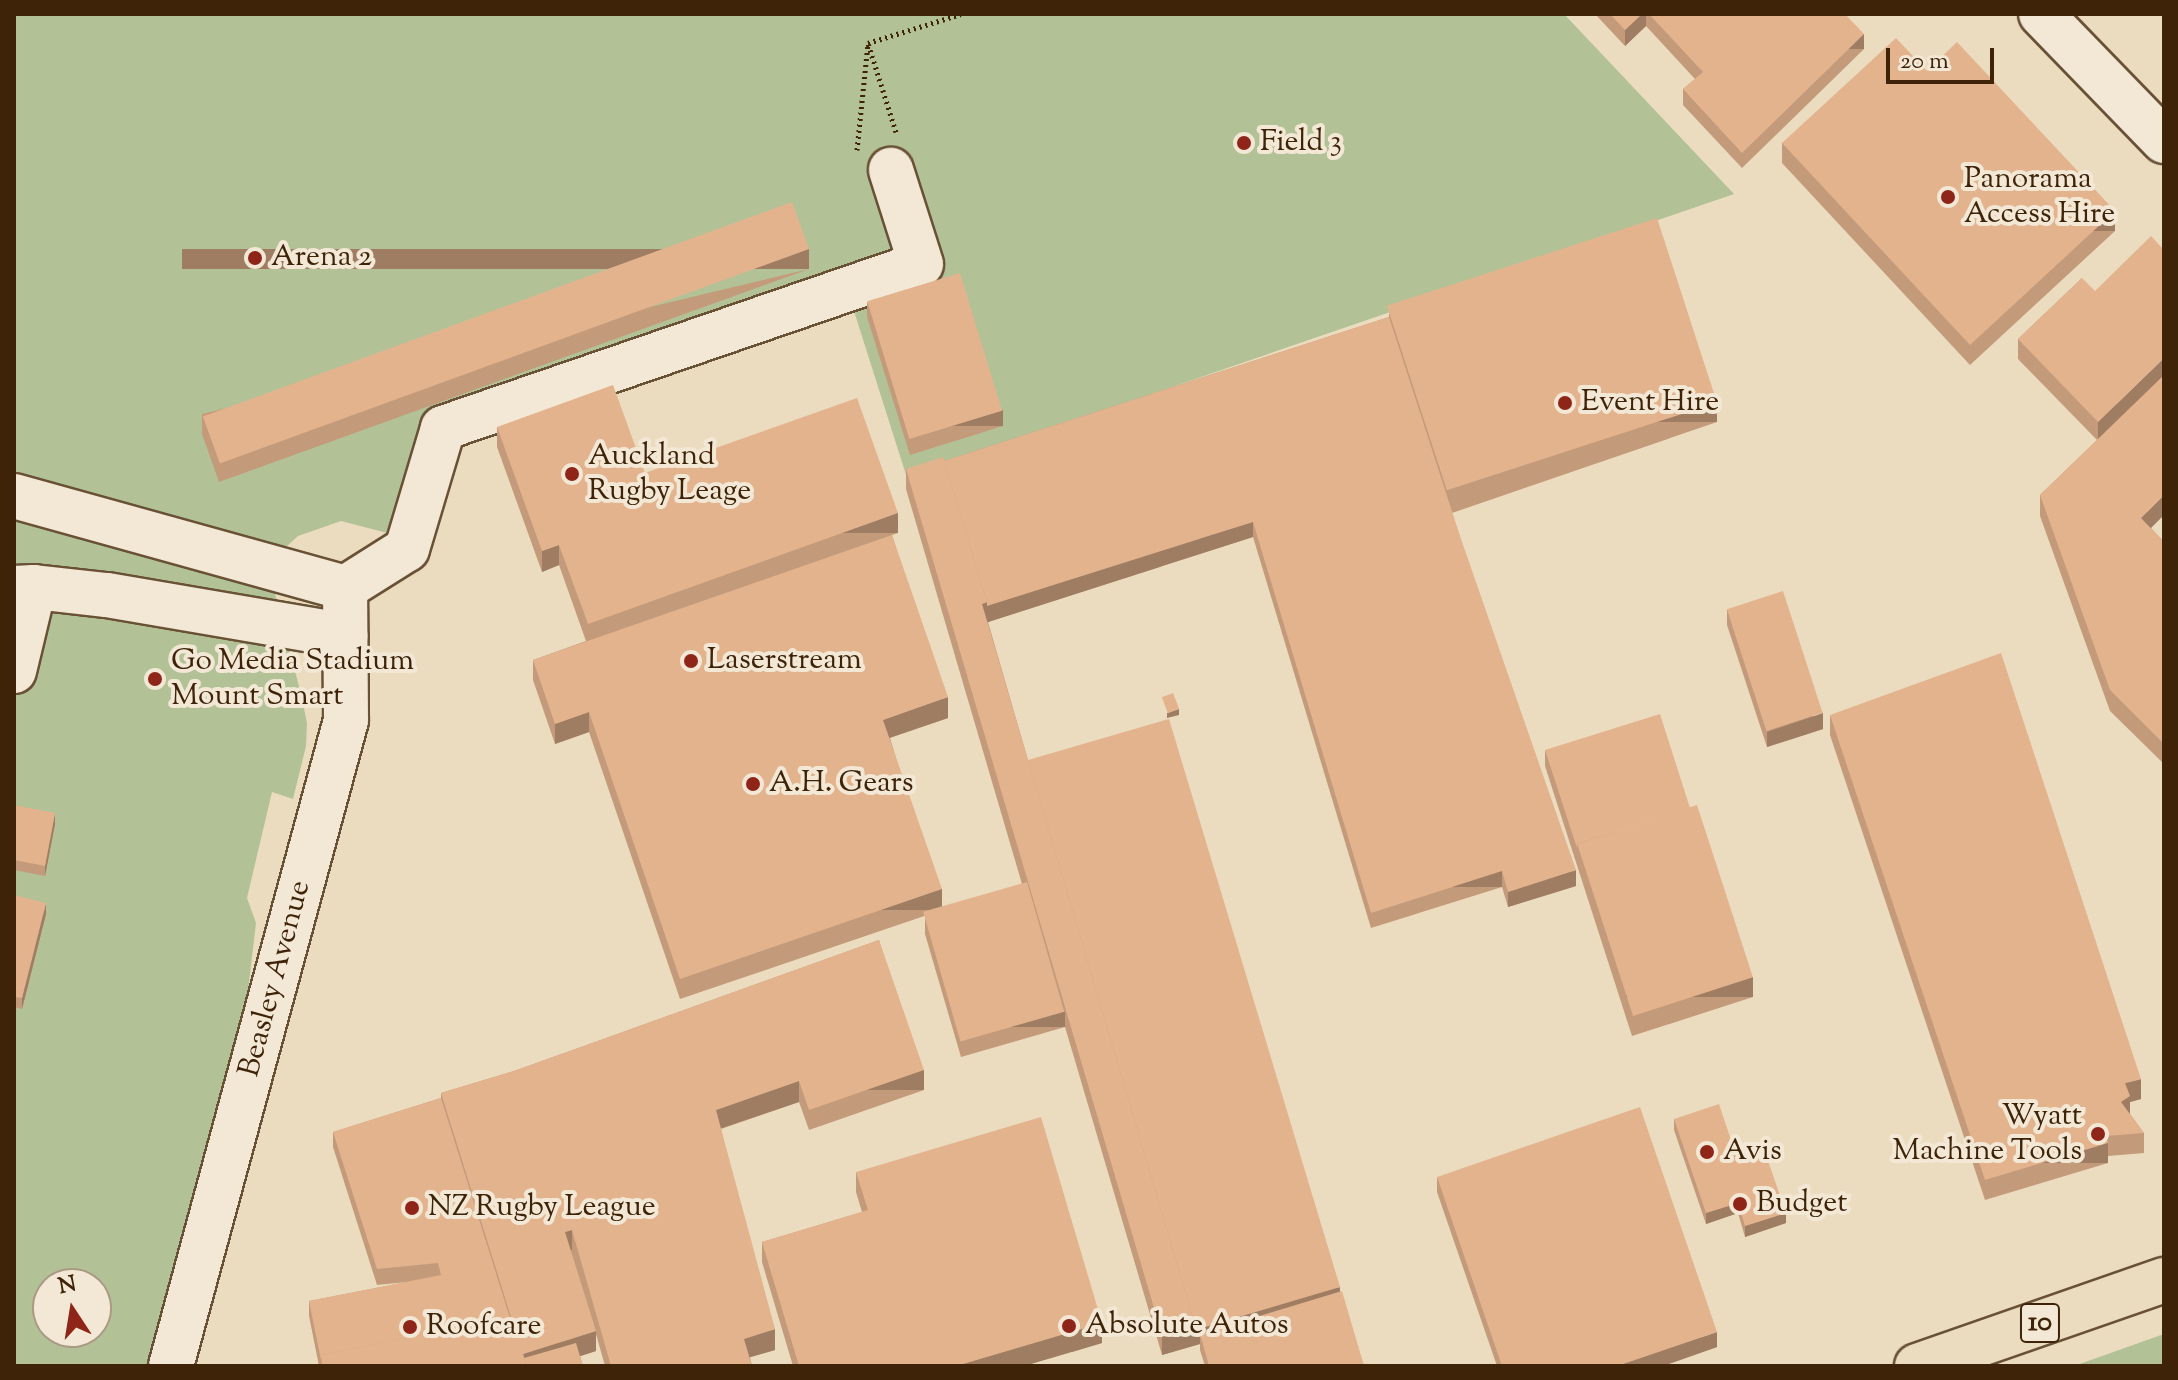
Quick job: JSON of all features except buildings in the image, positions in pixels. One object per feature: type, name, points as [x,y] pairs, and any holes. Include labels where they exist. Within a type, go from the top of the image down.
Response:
[{"type":"main road","name":"10","points":[[1917,1366],[2164,1280]]},
{"type":"street","points":[[2041,14],[2164,141]]},
{"type":"street","points":[[14,496],[345,588],[407,549],[443,428],[921,264],[896,158]]},
{"type":"street","points":[[14,671],[24,587],[107,595],[346,636]]},
{"type":"street","name":"Beasley Avenue","points":[[171,1366],[346,720],[345,588]]},
{"type":"path","points":[[868,43],[961,14]]},
{"type":"path","points":[[868,43],[896,158],[857,154],[868,43]]},
{"type":"green space","name":"Go Media Stadium Mount Smart","points":[[14,14],[1564,14],[1734,194],[907,478],[853,308],[448,447],[422,542],[341,521],[298,536],[287,546],[272,582],[302,698],[307,723],[306,746],[293,799],[272,792],[247,898],[256,923],[241,1050],[168,1366],[14,1366]]},
{"type":"green space","points":[[2164,1334],[2164,1366],[2074,1366]]},
{"type":"place","name":"Field 3","points":[[1244,143]]},
{"type":"place","name":"Panorama Access Hire","points":[[1948,197]]},
{"type":"place","name":"Arena 2","points":[[255,258]]},
{"type":"place","name":"Event Hire","points":[[1565,403]]},
{"type":"place","name":"Auckland Rugby Leage","points":[[572,474]]},
{"type":"place","name":"Laserstream","points":[[691,661]]},
{"type":"place","name":"Go Media Stadium Mount Smart","points":[[155,679]]},
{"type":"place","name":"A.H. Gears","points":[[753,784]]},
{"type":"place","name":"Wyatt Machine Tools","points":[[2098,1134]]},
{"type":"place","name":"Avis","points":[[1707,1152]]},
{"type":"place","name":"Budget","points":[[1740,1204]]},
{"type":"place","name":"NZ Rugby League","points":[[412,1208]]},
{"type":"place","name":"Absolute Autos","points":[[1069,1326]]},
{"type":"place","name":"Roofcare","points":[[410,1327]]}]
